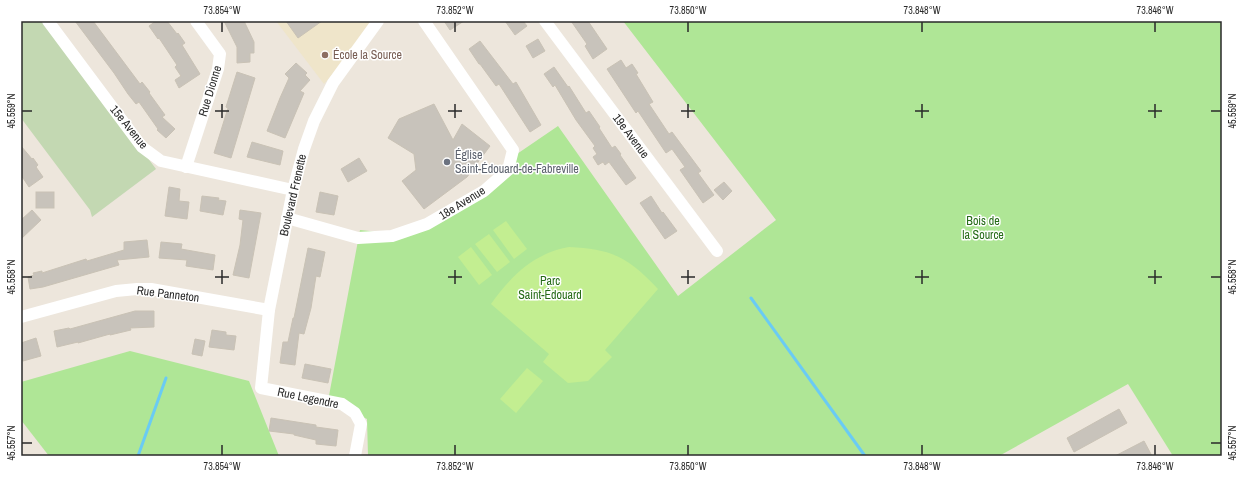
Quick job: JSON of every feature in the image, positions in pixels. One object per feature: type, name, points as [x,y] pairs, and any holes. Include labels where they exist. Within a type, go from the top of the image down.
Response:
[{"type":"street","name":"15e Avenue","points":[[48,21],[142,147],[161,161],[186,168],[293,190]]},
{"type":"street","name":"Rue Dionne","points":[[186,168],[218,69],[220,54],[196,21]]},
{"type":"street","name":"Boulevard Frenette","points":[[261,388],[269,310],[293,190],[304,149],[314,121],[333,83],[378,21]]},
{"type":"street","name":"18e Avenue","points":[[287,218],[358,238],[392,236],[427,224],[484,191],[508,170],[513,150],[424,21]]},
{"type":"street","name":"19e Avenue","points":[[545,21],[717,250]]},
{"type":"street","name":"Rue Panneton","points":[[21,317],[116,291],[137,289],[151,289],[269,310]]},
{"type":"street","name":"Rue Legendre","points":[[261,388],[342,404],[355,413],[361,424],[355,456]]},
{"type":"shaded area","name":"École la Source","points":[[276,21],[378,21],[324,84]]},
{"type":"green space","points":[[21,21],[45,21],[156,169],[92,217],[90,210],[21,118]]},
{"type":"green space","name":"Bois de la Source","points":[[623,21],[1222,21],[1222,456],[1173,456],[1128,384],[999,456],[368,456],[367,419],[328,401],[360,230],[389,233],[410,227],[504,180],[514,156],[558,126],[678,296],[776,220]]},
{"type":"green space","points":[[506,221],[527,249],[514,259],[493,230]]},
{"type":"green space","points":[[489,234],[510,262],[497,272],[475,244]]},
{"type":"green space","points":[[471,247],[492,275],[479,285],[458,257]]},
{"type":"green space","name":"Parc Saint-Édouard","points":[[569,247],[597,250],[619,257],[648,278],[658,289],[605,350],[612,357],[588,381],[568,383],[543,362],[549,354],[491,304],[515,275],[524,267],[545,254]]},
{"type":"green space","points":[[130,351],[249,381],[279,456],[49,456],[21,420],[21,382]]},
{"type":"green space","points":[[527,368],[543,381],[516,413],[500,399]]},
{"type":"building","points":[[75,21],[93,21],[140,84],[142,82],[150,92],[149,93],[165,115],[162,117],[175,129],[166,138],[157,130],[158,129],[139,102],[136,104],[128,94]]},
{"type":"building","points":[[156,21],[167,21],[177,34],[178,33],[185,43],[182,45],[200,74],[179,88],[175,80],[181,76],[175,67],[177,65],[149,26]]},
{"type":"building","points":[[224,21],[244,21],[254,42],[254,53],[250,53],[250,62],[237,63],[237,47]]},
{"type":"building","points":[[286,21],[322,21],[298,38]]},
{"type":"building","points":[[444,21],[464,21],[450,30]]},
{"type":"building","points":[[505,21],[523,21],[527,26],[515,35]]},
{"type":"building","points":[[571,21],[588,21],[607,49],[593,59],[585,46],[587,44]]},
{"type":"building","points":[[538,39],[545,51],[533,58],[526,46]]},
{"type":"building","points":[[480,41],[513,84],[516,82],[541,125],[530,132],[499,84],[496,86],[469,49]]},
{"type":"building","points":[[621,60],[626,68],[632,64],[638,73],[636,74],[653,102],[649,104],[669,134],[672,132],[701,171],[698,173],[714,195],[703,203],[680,170],[685,167],[672,149],[666,153],[638,111],[636,113],[607,69]]},
{"type":"building","points":[[296,63],[307,73],[305,75],[310,80],[300,91],[304,93],[285,138],[267,131],[289,78],[285,74]]},
{"type":"building","points":[[554,67],[568,87],[569,86],[586,113],[589,111],[612,148],[615,146],[621,154],[620,155],[636,178],[626,185],[609,162],[605,165],[603,162],[598,165],[593,157],[597,154],[593,148],[595,146],[576,120],[555,85],[553,87],[544,74]]},
{"type":"building","points":[[237,72],[255,78],[231,158],[214,153]]},
{"type":"building","name":"Église Saint-Édouard-de-Fabreville","points":[[434,104],[453,140],[462,124],[490,146],[467,177],[424,209],[402,181],[416,170],[414,154],[388,138],[399,119]]},
{"type":"building","points":[[252,142],[283,151],[280,165],[247,157]]},
{"type":"building","points":[[21,146],[38,165],[36,167],[43,177],[29,187],[21,175]]},
{"type":"building","points":[[359,158],[367,171],[348,182],[341,169]]},
{"type":"building","points":[[724,182],[732,191],[723,200],[714,190]]},
{"type":"building","points":[[169,187],[180,189],[179,201],[189,202],[187,219],[165,216]]},
{"type":"building","points":[[36,192],[54,192],[54,208],[36,208]]},
{"type":"building","points":[[320,192],[338,196],[334,215],[316,212]]},
{"type":"building","points":[[202,196],[219,198],[218,200],[226,201],[223,215],[200,211]]},
{"type":"building","points":[[651,196],[662,213],[663,212],[677,231],[665,239],[640,203]]},
{"type":"building","points":[[32,210],[41,220],[21,239],[21,220]]},
{"type":"building","points":[[240,210],[261,213],[249,278],[233,275],[240,245],[243,220],[239,219]]},
{"type":"building","points":[[147,240],[149,257],[117,260],[119,265],[43,287],[30,289],[28,277],[34,275],[33,273],[42,271],[42,273],[86,259],[87,261],[124,250],[124,242]]},
{"type":"building","points":[[161,242],[182,244],[181,249],[215,255],[213,270],[186,266],[187,260],[159,258]]},
{"type":"building","points":[[308,248],[325,252],[320,277],[316,276],[311,308],[304,334],[299,333],[295,365],[280,363],[283,342],[288,342],[294,318]]},
{"type":"building","points":[[135,311],[154,311],[154,327],[130,328],[131,330],[57,347],[54,331],[70,329]]},
{"type":"building","points":[[212,330],[226,332],[226,335],[236,336],[234,350],[209,347]]},
{"type":"building","points":[[36,338],[41,356],[23,361],[21,354],[21,343]]},
{"type":"building","points":[[195,339],[205,341],[202,356],[192,354]]},
{"type":"building","points":[[305,364],[331,369],[328,383],[302,378]]},
{"type":"building","points":[[1119,409],[1127,423],[1074,452],[1067,438]]},
{"type":"building","points":[[271,418],[338,430],[336,446],[316,444],[316,440],[294,434],[269,431]]},
{"type":"building","points":[[1144,441],[1152,456],[1115,456]]},
{"type":"waterway","points":[[751,298],[865,456]]},
{"type":"waterway","points":[[138,456],[166,378]]},
{"type":"place","name":"École la Source","points":[[325,55]]},
{"type":"place","name":"Église Saint-Édouard-de-Fabreville","points":[[447,162]]}]
